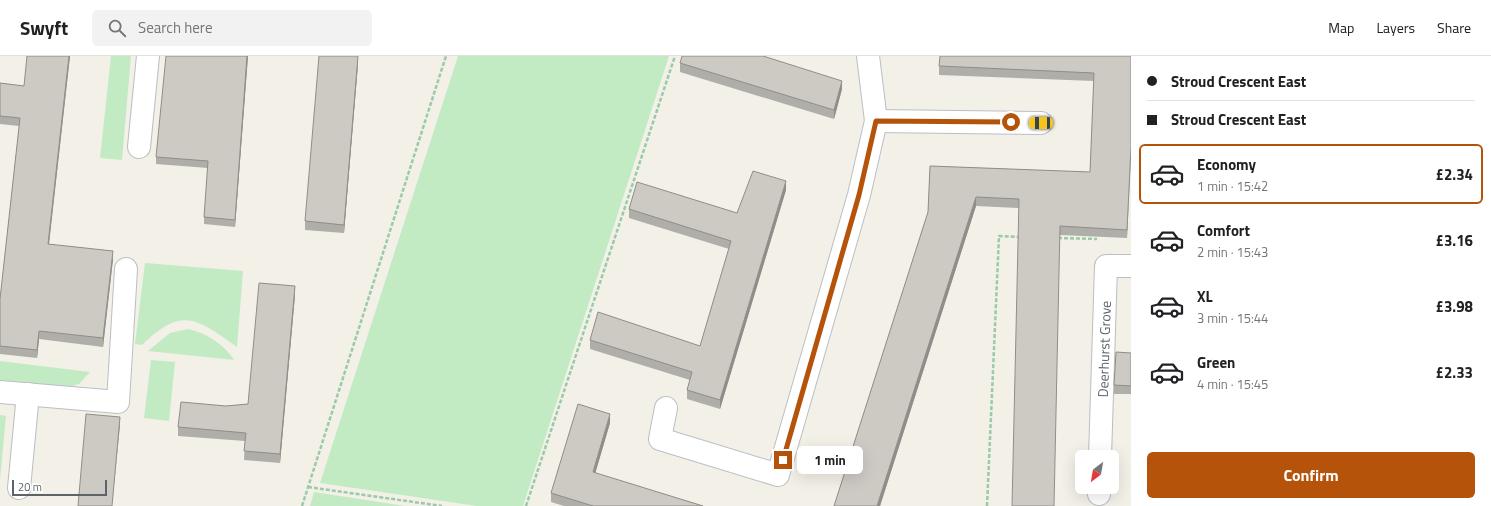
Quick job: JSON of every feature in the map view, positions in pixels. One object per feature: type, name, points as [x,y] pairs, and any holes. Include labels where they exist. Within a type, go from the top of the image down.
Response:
[{"type":"street","points":[[140,147],[148,56]]},
{"type":"street","points":[[666,408],[660,439],[778,475],[859,195],[876,121],[868,56]]},
{"type":"street","points":[[876,121],[1041,123]]},
{"type":"street","name":"Deerhurst Grove","points":[[1100,450],[1106,266],[1131,266]]},
{"type":"street","points":[[0,392],[118,402],[126,269]]},
{"type":"street","points":[[19,488],[28,394]]},
{"type":"path","points":[[302,506],[446,56]]},
{"type":"path","points":[[526,506],[675,56]]},
{"type":"path","points":[[987,506],[999,236],[1022,237]]},
{"type":"path","points":[[1052,237],[1103,239]]},
{"type":"path","points":[[308,487],[442,506]]},
{"type":"green space","points":[[111,56],[131,56],[122,160],[100,158]]},
{"type":"green space","points":[[458,56],[669,56],[523,506],[477,506],[320,483]]},
{"type":"green space","points":[[145,263],[243,271],[237,347],[210,329],[189,320],[179,321],[168,325],[142,345],[135,344]]},
{"type":"green space","points":[[188,329],[208,336],[220,344],[234,360],[148,351],[170,333]]},
{"type":"green space","points":[[151,360],[175,362],[169,421],[144,418]]},
{"type":"green space","points":[[0,361],[90,372],[79,384],[69,387],[0,380]]},
{"type":"green space","points":[[0,415],[6,416],[0,480]]},
{"type":"green space","points":[[314,492],[405,506],[310,506]]},
{"type":"building","points":[[27,56],[69,56],[48,244],[113,251],[103,338],[39,331],[37,350],[0,346],[0,299],[20,118],[0,116],[0,83],[24,86]]},
{"type":"building","points":[[166,56],[247,56],[235,220],[204,217],[208,161],[156,157]]},
{"type":"building","points":[[319,56],[358,56],[344,225],[305,221]]},
{"type":"building","points":[[682,56],[763,56],[842,81],[834,110],[680,63]]},
{"type":"building","points":[[940,56],[1131,56],[1131,147],[1127,230],[1060,226],[1054,506],[1012,506],[1019,199],[976,197],[877,506],[834,506],[928,212],[930,166],[1090,172],[1094,73],[939,66]]},
{"type":"building","points":[[753,171],[786,181],[720,400],[687,390],[692,372],[590,340],[598,312],[700,346],[731,241],[629,209],[637,182],[737,213]]},
{"type":"building","points":[[259,283],[295,286],[280,454],[244,451],[246,433],[178,427],[181,402],[226,406],[248,404]]},
{"type":"building","points":[[1116,352],[1131,353],[1131,386],[1114,385]]},
{"type":"building","points":[[578,404],[610,414],[593,472],[703,506],[593,506],[551,493]]},
{"type":"building","points":[[86,414],[120,417],[112,506],[78,506]]},
{"type":"route","points":[[783,460],[859,195],[876,121],[1011,122]]}]
